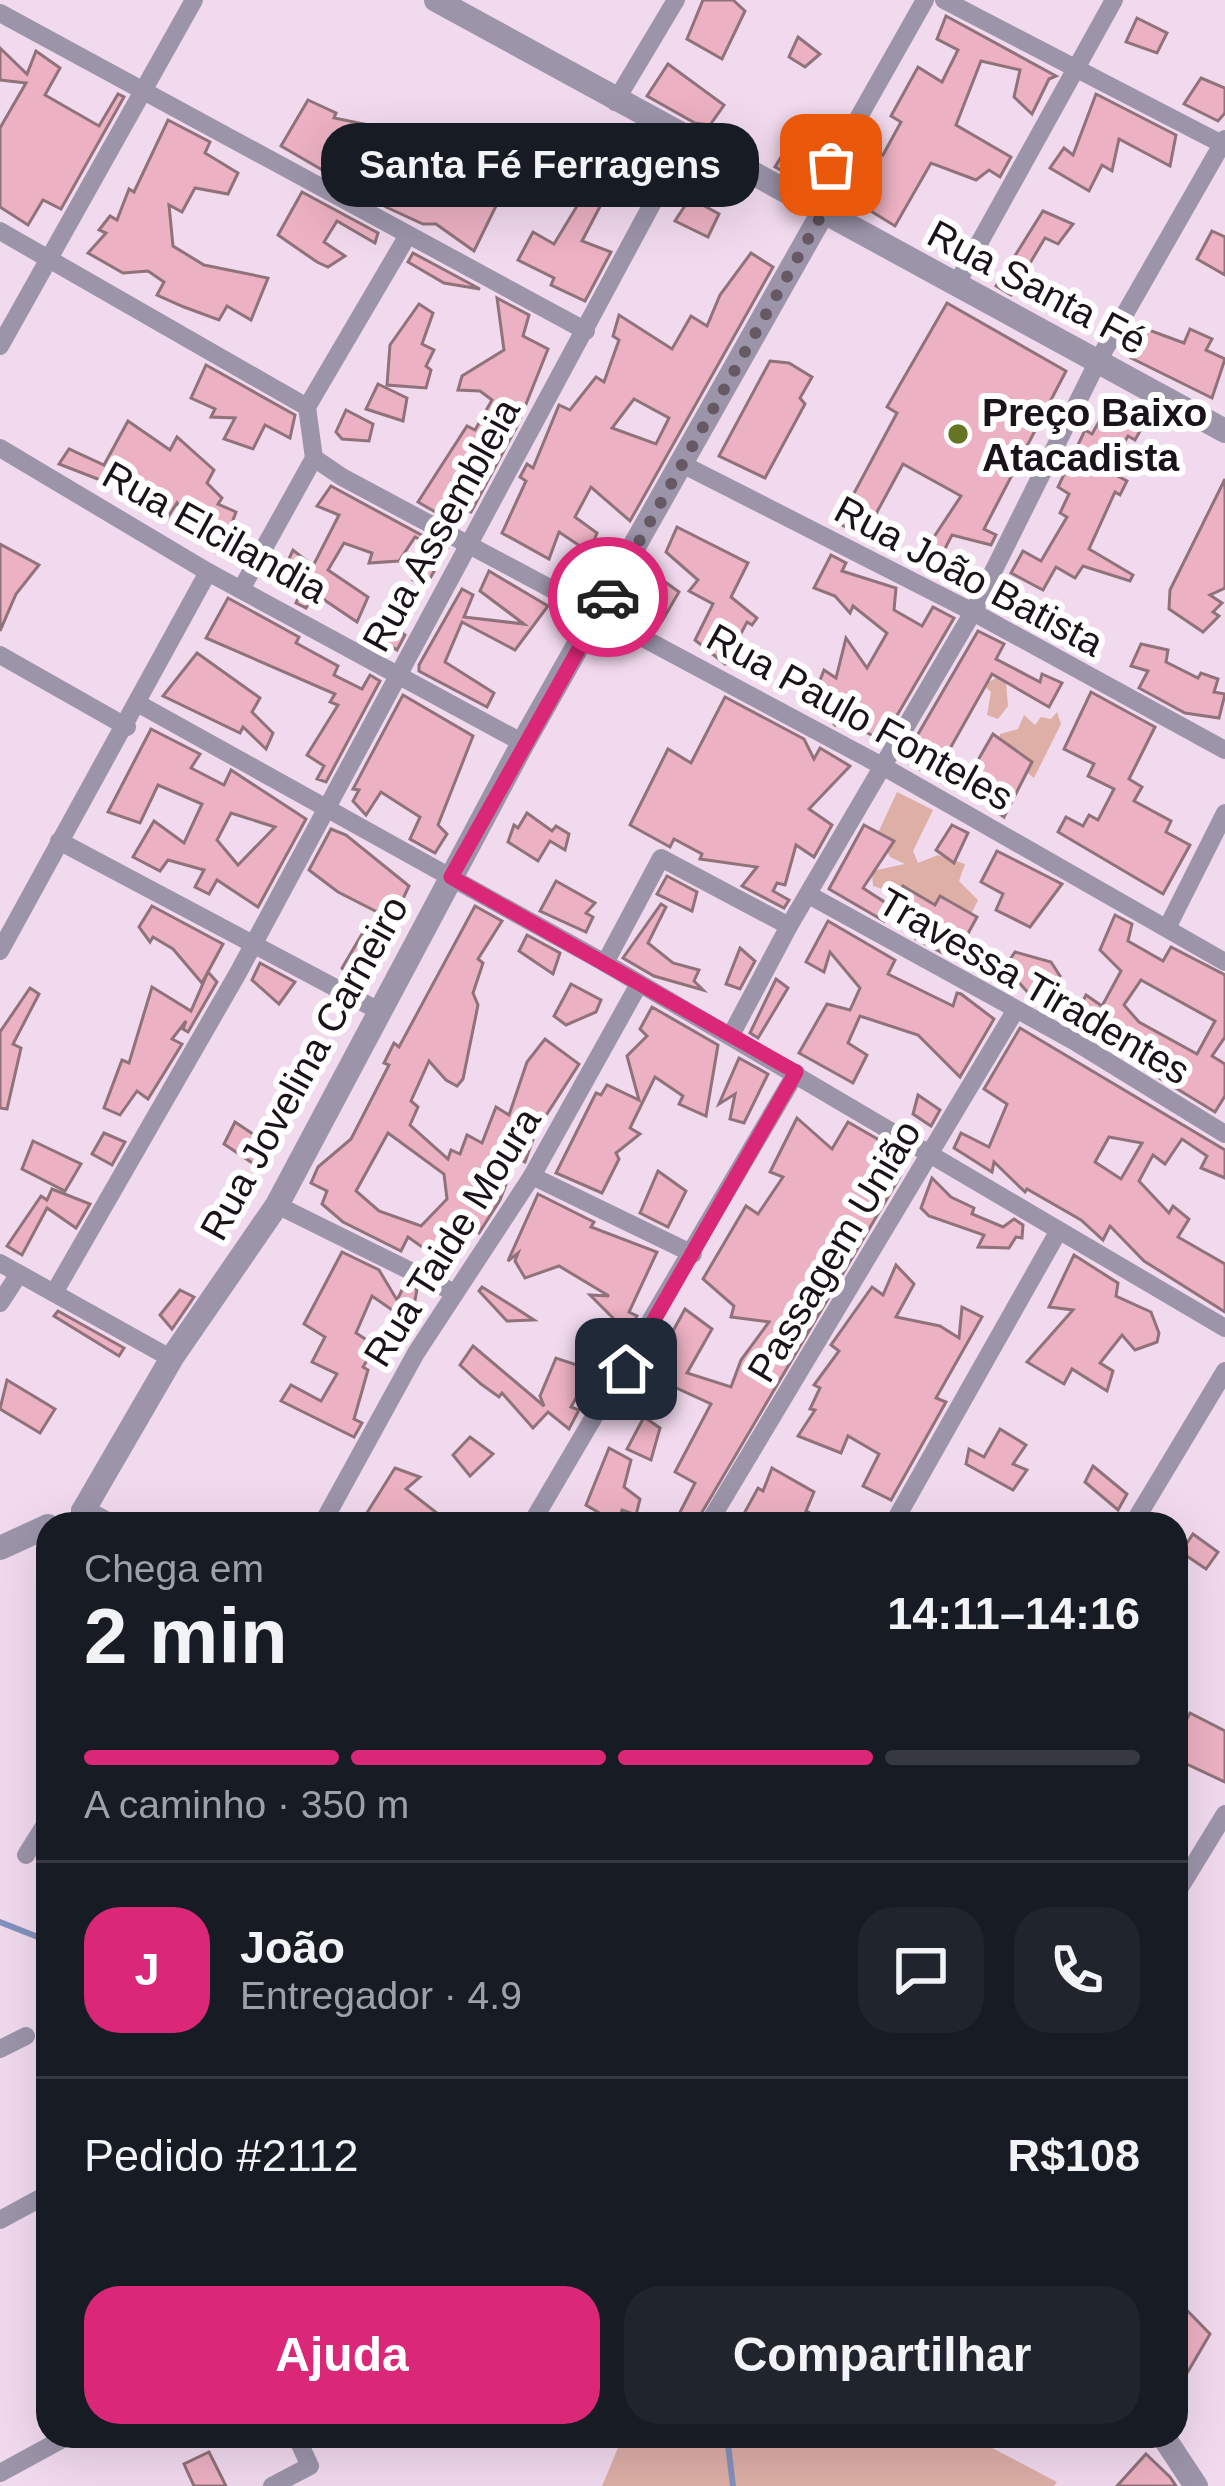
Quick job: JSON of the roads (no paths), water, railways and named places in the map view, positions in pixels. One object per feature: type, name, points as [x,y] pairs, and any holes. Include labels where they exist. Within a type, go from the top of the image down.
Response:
[{"type":"street","points":[[0,346],[194,0]]},
{"type":"street","points":[[615,102],[676,0]]},
{"type":"street","name":"Rua Jovelina Carneiro","points":[[83,1510],[172,1359],[277,1205],[925,0]]},
{"type":"street","points":[[731,1035],[789,926],[973,612],[1098,361],[1224,141],[944,0]]},
{"type":"street","points":[[957,283],[1114,0]]},
{"type":"street","name":"Rua Santa Fé","points":[[448,3],[615,102],[1225,431]]},
{"type":"street","points":[[0,14],[586,331]]},
{"type":"street","name":"Rua Assembleia","points":[[54,1293],[254,942],[686,141]]},
{"type":"street","points":[[0,231],[307,407]]},
{"type":"street","points":[[243,586],[314,458],[307,407],[408,236]]},
{"type":"street","name":"Rua Elcilandia","points":[[0,448],[208,572],[243,586],[524,743]]},
{"type":"street","name":"Rua Paulo Fonteles","points":[[314,458],[884,767],[1225,962]]},
{"type":"street","name":"Rua João Batista","points":[[680,463],[973,612],[1225,750]]},
{"type":"street","points":[[0,951],[208,572]]},
{"type":"street","points":[[0,655],[127,727]]},
{"type":"street","points":[[139,704],[796,1072],[1225,1328]]},
{"type":"street","points":[[1168,928],[1225,813]]},
{"type":"street","points":[[59,841],[379,1011]]},
{"type":"street","points":[[605,963],[661,858],[789,926]]},
{"type":"street","name":"Travessa Tiradentes","points":[[809,896],[1074,1040],[1225,1134]]},
{"type":"street","name":"Rua Taide Moura","points":[[329,1512],[454,1292],[532,1176],[639,984]]},
{"type":"street","name":"Passagem União","points":[[715,1512],[1016,1011]]},
{"type":"street","points":[[539,1512],[796,1072]]},
{"type":"street","points":[[532,1176],[693,1254]]},
{"type":"street","points":[[277,1205],[454,1292]]},
{"type":"street","points":[[900,1512],[1058,1232]]},
{"type":"street","points":[[0,1263],[172,1359]]},
{"type":"street","points":[[0,1304],[19,1274]]},
{"type":"street","points":[[1140,1512],[1225,1371]]},
{"type":"street","points":[[79,1512],[86,1512]]},
{"type":"street","points":[[0,1548],[36,1532]]},
{"type":"street","points":[[1188,1874],[1225,1814]]},
{"type":"street","points":[[26,1855],[36,1839]]},
{"type":"street","points":[[0,2049],[26,2036]]},
{"type":"street","points":[[0,2220],[36,2200]]},
{"type":"street","points":[[1,2480],[50,2448]]},
{"type":"street","points":[[272,2486],[310,2466],[302,2448]]},
{"type":"street","points":[[1169,2448],[1186,2480]]},
{"type":"waterway","points":[[0,1922],[36,1936]]},
{"type":"waterway","points":[[728,2448],[733,2486]]},
{"type":"place","name":"Santa Fé Ferragens","points":[[831,165]]},
{"type":"place","name":"Preço Baixo Atacadista","points":[[958,434]]}]
